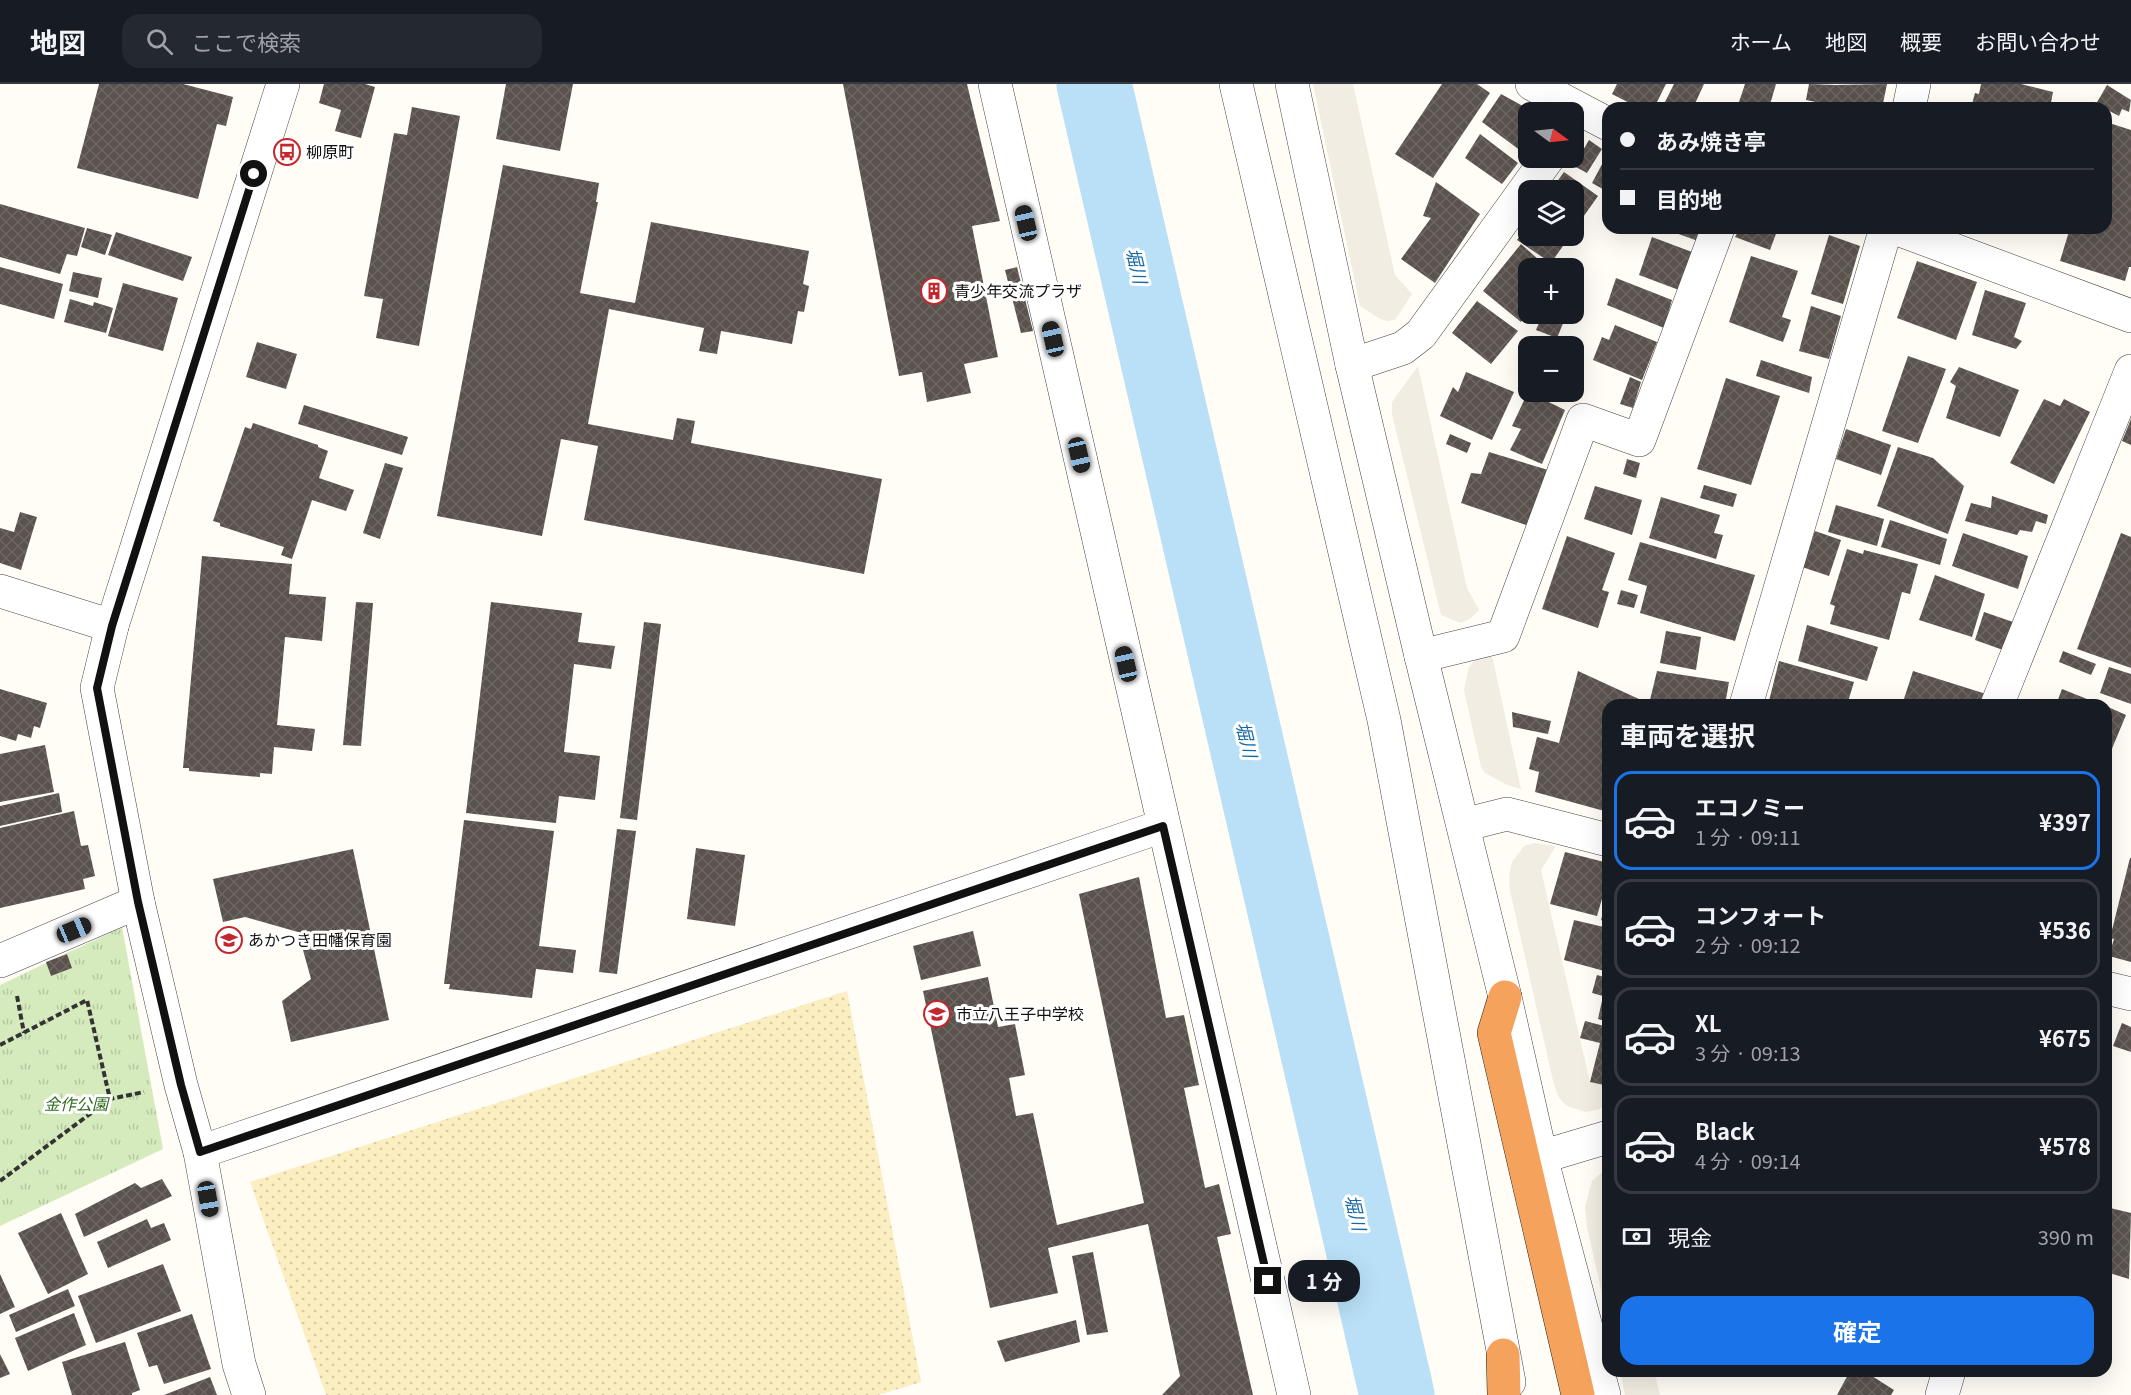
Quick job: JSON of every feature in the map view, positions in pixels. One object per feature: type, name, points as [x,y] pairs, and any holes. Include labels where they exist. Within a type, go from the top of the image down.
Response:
[{"type":"highway","points":[[1505,998],[1494,1034],[1578,1395]]},
{"type":"highway","points":[[1503,1355],[1504,1395]]},
{"type":"street","points":[[249,1395],[239,1364],[200,1152],[181,1085],[138,902],[97,688],[112,626],[283,84]]},
{"type":"street","points":[[995,84],[1294,1395]]},
{"type":"street","points":[[1236,84],[1384,720],[1512,1395]]},
{"type":"street","points":[[1292,84],[1352,365],[1421,656],[1505,998],[1541,1157],[1604,1395]]},
{"type":"street","points":[[1532,84],[1578,102]]},
{"type":"street","points":[[1910,102],[1914,84]]},
{"type":"street","points":[[1584,105],[1602,119]]},
{"type":"street","points":[[1352,365],[1403,348],[1421,334],[1541,168]]},
{"type":"street","points":[[1421,656],[1503,636],[1583,420],[1639,440],[1716,234]]},
{"type":"street","points":[[1748,699],[1884,234]]},
{"type":"street","points":[[1911,234],[2131,316]]},
{"type":"street","points":[[1999,699],[2131,371]]},
{"type":"street","points":[[0,591],[112,626]]},
{"type":"street","points":[[1463,825],[1508,814],[1602,838]]},
{"type":"street","points":[[200,1152],[1163,826]]},
{"type":"street","points":[[0,961],[138,902]]},
{"type":"street","points":[[2112,989],[2131,994]]},
{"type":"street","points":[[1541,1157],[1602,1139]]},
{"type":"street","points":[[1942,1395],[1947,1377]]},
{"type":"path","points":[[0,1046],[87,1000],[110,1099]]},
{"type":"path","points":[[0,1180],[110,1099],[181,1085]]},
{"type":"sand","points":[[847,991],[921,1382],[878,1395],[326,1395],[250,1182]]},
{"type":"green space","name":"金作公園","points":[[122,927],[163,1149],[0,1226],[0,985]]},
{"type":"shaded area","points":[[1313,84],[1353,84],[1395,275],[1412,294],[1395,320],[1380,319],[1360,306]]},
{"type":"shaded area","points":[[1418,366],[1467,588],[1479,610],[1471,618],[1461,623],[1441,615],[1392,414],[1392,402]]},
{"type":"shaded area","points":[[1491,651],[1521,789],[1507,785],[1485,773],[1481,767],[1464,690],[1469,667],[1476,659]]},
{"type":"shaded area","points":[[1534,843],[1556,846],[1541,870],[1590,1082],[1602,1085],[1602,1108],[1599,1109],[1586,1112],[1567,1106],[1559,1098],[1554,1085],[1510,891],[1509,876],[1512,862],[1524,846]]},
{"type":"shaded area","points":[[1602,1172],[1602,1293],[1587,1227],[1585,1207],[1592,1181]]},
{"type":"shaded area","points":[[1621,1377],[1656,1377],[1660,1395],[1625,1395]]},
{"type":"building","points":[[99,84],[183,84],[233,97],[226,126],[217,124],[198,199],[77,168]]},
{"type":"building","points":[[324,84],[365,84],[375,87],[361,138],[335,131],[341,110],[319,103]]},
{"type":"building","points":[[506,84],[573,84],[560,151],[496,139]]},
{"type":"building","name":"青少年交流プラザ","points":[[843,84],[967,84],[1000,221],[972,226],[998,357],[964,364],[971,393],[927,402],[922,372],[899,376]]},
{"type":"building","points":[[1442,84],[1477,84],[1490,93],[1433,178],[1395,154]]},
{"type":"building","points":[[1617,84],[1666,84],[1657,102],[1627,102],[1612,94]]},
{"type":"building","points":[[1674,84],[1704,84],[1696,102],[1665,102]]},
{"type":"building","points":[[1745,84],[1776,84],[1771,102],[1739,102]]},
{"type":"building","points":[[1809,84],[1887,84],[1883,102],[1806,100]]},
{"type":"building","points":[[1981,84],[2021,84],[2053,92],[2051,102],[1973,102],[1975,93],[1979,94]]},
{"type":"building","points":[[2107,85],[2131,100],[2129,112],[2122,109],[2119,116],[2112,112],[2112,102],[2097,102]]},
{"type":"building","points":[[1501,94],[1518,103],[1518,149],[1482,122]]},
{"type":"building","points":[[412,107],[460,116],[419,346],[376,338],[383,299],[364,296],[394,133],[407,135]]},
{"type":"building","points":[[2112,124],[2131,130],[2131,267],[2129,267],[2125,281],[2060,261],[2068,234],[2112,234]]},
{"type":"building","points":[[1480,134],[1518,163],[1502,184],[1465,158]]},
{"type":"building","points":[[1589,140],[1602,149],[1587,173],[1578,168],[1584,168],[1584,149]]},
{"type":"building","points":[[1602,164],[1602,189],[1592,183]]},
{"type":"building","points":[[503,165],[599,183],[596,202],[598,202],[580,293],[635,303],[651,222],[809,251],[803,284],[809,286],[804,312],[798,311],[792,344],[721,331],[717,354],[699,351],[704,328],[609,309],[588,424],[673,440],[677,418],[695,421],[691,443],[882,479],[864,574],[584,520],[598,446],[561,439],[542,536],[437,516]]},
{"type":"building","points":[[1564,172],[1575,180],[1558,180]]},
{"type":"building","points":[[1436,182],[1480,214],[1435,283],[1401,259],[1431,218],[1423,216]]},
{"type":"building","points":[[1584,186],[1598,196],[1584,216]]},
{"type":"building","points":[[0,204],[85,228],[77,256],[67,254],[60,274],[0,257]]},
{"type":"building","points":[[87,228],[112,235],[105,255],[81,247]]},
{"type":"building","points":[[116,232],[192,257],[183,281],[108,255]]},
{"type":"building","points":[[1679,234],[1701,234],[1698,241]]},
{"type":"building","points":[[1737,234],[1776,234],[1770,250],[1735,237]]},
{"type":"building","points":[[1829,235],[1860,246],[1843,304],[1811,294]]},
{"type":"building","points":[[1652,237],[1692,252],[1679,290],[1639,275]]},
{"type":"building","points":[[1519,246],[1523,246],[1537,258],[1518,258],[1518,320],[1483,291]]},
{"type":"building","points":[[1526,246],[1563,246],[1555,258],[1544,258]]},
{"type":"building","points":[[1751,256],[1798,271],[1782,317],[1791,320],[1783,342],[1729,322]]},
{"type":"building","points":[[1917,261],[1977,282],[1956,340],[1897,318]]},
{"type":"building","points":[[0,267],[63,284],[54,319],[0,304]]},
{"type":"building","points":[[1017,267],[1033,331],[1021,333],[1005,270]]},
{"type":"building","points":[[73,272],[102,278],[98,298],[69,291]]},
{"type":"building","points":[[1616,278],[1672,300],[1664,328],[1607,305]]},
{"type":"building","points":[[123,283],[178,298],[163,351],[108,336]]},
{"type":"building","points":[[1985,290],[2026,303],[2014,337],[2022,341],[2016,349],[1972,335]]},
{"type":"building","points":[[70,299],[93,306],[94,302],[113,308],[106,333],[64,322]]},
{"type":"building","points":[[1477,301],[1518,331],[1491,364],[1452,333]]},
{"type":"building","points":[[1811,306],[1841,316],[1829,359],[1799,351]]},
{"type":"building","points":[[1539,324],[1563,324],[1558,336],[1536,330]]},
{"type":"building","points":[[1615,325],[1657,342],[1642,380],[1593,360],[1602,337],[1609,340]]},
{"type":"building","points":[[257,342],[297,354],[286,389],[246,377]]},
{"type":"building","points":[[1908,356],[1946,369],[1918,443],[1882,431]]},
{"type":"building","points":[[1761,360],[1812,377],[1809,393],[1756,376]]},
{"type":"building","points":[[1959,367],[2019,390],[2000,437],[1946,418],[1956,386],[1950,382]]},
{"type":"building","points":[[1466,372],[1514,392],[1492,440],[1440,416],[1453,387],[1458,392]]},
{"type":"building","points":[[1630,377],[1641,382],[1633,408],[1620,404]]},
{"type":"building","points":[[1726,378],[1780,396],[1751,485],[1697,469]]},
{"type":"building","points":[[2044,399],[2060,406],[2064,399],[2090,412],[2054,484],[2010,463]]},
{"type":"building","points":[[1523,402],[1549,402],[1565,410],[1542,464],[1510,450],[1521,429],[1512,426]]},
{"type":"building","points":[[304,405],[408,437],[402,455],[298,424]]},
{"type":"building","points":[[2131,419],[2131,445],[2122,441]]},
{"type":"building","points":[[253,423],[318,445],[328,451],[319,478],[354,490],[346,511],[312,500],[292,559],[281,555],[284,547],[220,526],[220,523],[213,521],[245,427],[251,429]]},
{"type":"building","points":[[1846,429],[1891,445],[1881,475],[1836,459]]},
{"type":"building","points":[[1450,434],[1471,443],[1467,453],[1446,444]]},
{"type":"building","points":[[1898,447],[1933,458],[1964,486],[1948,534],[1877,506]]},
{"type":"building","points":[[1489,452],[1548,470],[1529,526],[1461,503],[1471,473],[1481,474]]},
{"type":"building","points":[[1627,459],[1640,463],[1636,478],[1623,474]]},
{"type":"building","points":[[385,463],[403,468],[380,539],[363,533]]},
{"type":"building","points":[[1704,485],[1737,494],[1733,507],[1700,498]]},
{"type":"building","points":[[1595,486],[1642,500],[1632,535],[1584,519]]},
{"type":"building","points":[[1992,496],[2048,515],[2046,524],[2036,521],[2032,532],[2020,530],[2017,535],[1965,521],[1971,503],[1991,508]]},
{"type":"building","points":[[1661,497],[1720,515],[1714,533],[1723,535],[1716,559],[1649,538]]},
{"type":"building","points":[[1836,505],[1884,519],[1877,546],[1828,532]]},
{"type":"building","points":[[20,512],[37,517],[21,570],[0,563],[0,528],[14,532]]},
{"type":"building","points":[[1890,520],[1947,539],[1940,565],[1881,547]]},
{"type":"building","points":[[1815,531],[1841,540],[1829,576],[1802,567]]},
{"type":"building","points":[[1963,533],[2028,556],[2018,589],[1952,566]]},
{"type":"building","points":[[2121,533],[2131,537],[2131,668],[2077,649]]},
{"type":"building","points":[[1567,536],[1615,553],[1602,590],[1609,592],[1598,628],[1542,609]]},
{"type":"building","points":[[1640,542],[1755,575],[1735,641],[1640,613],[1647,586],[1628,580]]},
{"type":"building","points":[[1847,549],[1863,554],[1864,550],[1918,564],[1910,594],[1902,592],[1889,640],[1830,624],[1835,606],[1830,604]]},
{"type":"building","points":[[202,556],[292,564],[289,594],[326,597],[322,641],[285,637],[277,725],[315,729],[312,751],[274,747],[272,774],[260,773],[260,777],[189,771],[189,768],[183,768]]},
{"type":"building","points":[[1935,575],[1985,594],[1972,637],[1919,620]]},
{"type":"building","points":[[1621,590],[1638,595],[1634,608],[1617,604]]},
{"type":"building","points":[[356,602],[373,603],[361,746],[343,745]]},
{"type":"building","points":[[491,602],[582,613],[578,642],[615,646],[611,669],[574,664],[564,752],[600,756],[595,800],[559,796],[556,823],[466,813]]},
{"type":"building","points":[[1984,612],[2013,622],[2003,650],[1975,640]]},
{"type":"building","points":[[644,622],[661,624],[637,820],[620,818]]},
{"type":"building","points":[[1807,625],[1878,647],[1867,681],[1798,661]]},
{"type":"building","points":[[1666,631],[1701,637],[1696,670],[1660,663]]},
{"type":"building","points":[[2063,651],[2096,664],[2091,675],[2059,662]]},
{"type":"building","points":[[1779,661],[1854,682],[1849,699],[1770,699]]},
{"type":"building","points":[[2109,667],[2131,674],[2131,704],[2100,693]]},
{"type":"building","points":[[1578,671],[1639,699],[1602,699],[1602,810],[1535,792],[1539,772],[1529,769],[1537,737],[1559,743]]},
{"type":"building","points":[[1657,671],[1729,682],[1726,699],[1650,699]]},
{"type":"building","points":[[1913,671],[1986,694],[1984,699],[1904,699]]},
{"type":"building","points":[[0,689],[47,703],[40,728],[34,726],[31,738],[18,734],[16,741],[0,736]]},
{"type":"building","points":[[2062,689],[2087,699],[2058,699]]},
{"type":"building","points":[[2112,709],[2126,715],[2112,749]]},
{"type":"building","points":[[1512,712],[1551,721],[1548,734],[1513,727]]},
{"type":"building","points":[[45,745],[54,792],[0,802],[0,754]]},
{"type":"building","points":[[59,793],[62,812],[0,826],[0,806]]},
{"type":"building","points":[[74,811],[81,846],[88,845],[95,876],[83,879],[85,889],[0,908],[0,828]]},
{"type":"building","points":[[464,820],[554,831],[539,946],[576,950],[573,973],[536,969],[532,998],[449,989],[450,984],[444,984]]},
{"type":"building","points":[[617,829],[636,831],[617,974],[599,972]]},
{"type":"building","points":[[696,848],[745,855],[735,926],[687,919]]},
{"type":"building","points":[[353,849],[389,1020],[291,1042],[282,1001],[311,979],[298,932],[245,917],[223,922],[213,879]]},
{"type":"building","points":[[1565,852],[1602,861],[1602,899],[1597,916],[1550,904]]},
{"type":"building","points":[[2131,858],[2131,962],[2112,957],[2114,939],[2112,938],[2112,930]]},
{"type":"building","points":[[1139,877],[1166,1018],[1184,1015],[1199,1085],[1184,1088],[1205,1188],[1219,1184],[1231,1234],[1217,1237],[1253,1395],[1162,1395],[1180,1376],[1148,1224],[1048,1248],[1058,1293],[990,1308],[923,991],[988,977],[998,1027],[1015,1024],[1025,1075],[1009,1078],[1016,1116],[1033,1113],[1057,1225],[1144,1203],[1079,894]]},
{"type":"building","points":[[1574,920],[1602,927],[1602,970],[1564,960]]},
{"type":"building","points":[[973,931],[981,966],[921,980],[913,946]]},
{"type":"building","points":[[67,954],[72,968],[51,976],[46,962]]},
{"type":"building","points":[[1597,975],[1602,976],[1602,996],[1592,993]]},
{"type":"building","points":[[1602,1001],[1602,1020],[1598,1019]]},
{"type":"building","points":[[1585,1021],[1602,1025],[1602,1085],[1590,1082],[1600,1043],[1580,1038]]},
{"type":"building","points":[[2122,1023],[2131,1027],[2131,1052],[2113,1046]]},
{"type":"building","points":[[162,1179],[172,1196],[84,1237],[75,1214],[135,1183],[141,1188]]},
{"type":"building","points":[[2112,1208],[2131,1213],[2129,1279],[2112,1274]]},
{"type":"building","points":[[61,1213],[88,1274],[48,1294],[18,1233]]},
{"type":"building","points":[[147,1219],[151,1228],[164,1223],[171,1240],[108,1268],[97,1242]]},
{"type":"building","points":[[1093,1252],[1108,1332],[1087,1335],[1072,1256]]},
{"type":"building","points":[[163,1264],[181,1311],[96,1343],[78,1296]]},
{"type":"building","points":[[0,1274],[15,1307],[0,1314]]},
{"type":"building","points":[[68,1289],[75,1306],[16,1332],[9,1315]]},
{"type":"building","points":[[74,1313],[86,1345],[28,1371],[15,1338]]},
{"type":"building","points":[[192,1314],[211,1369],[164,1384],[157,1365],[149,1367],[137,1333]]},
{"type":"building","points":[[1076,1320],[1080,1342],[1005,1362],[997,1341]]},
{"type":"building","points":[[125,1342],[140,1390],[132,1395],[72,1395],[62,1362]]},
{"type":"building","points":[[0,1354],[10,1374],[0,1378]]},
{"type":"building","points":[[210,1377],[217,1395],[164,1395]]},
{"type":"building","points":[[1847,1377],[1873,1377],[1894,1390],[1891,1395],[1837,1395]]},
{"type":"waterway","name":"堀川","points":[[1094,84],[1397,1395]]},
{"type":"place","name":"柳原町","points":[[287,152]]},
{"type":"place","name":"青少年交流プラザ","points":[[934,291]]},
{"type":"place","name":"あかつき田幡保育園","points":[[229,940]]},
{"type":"place","name":"市立八王子中学校","points":[[937,1014]]},
{"type":"route","points":[[254,174],[112,626],[97,688],[138,902],[181,1085],[200,1152],[1163,826],[1268,1281]]}]
